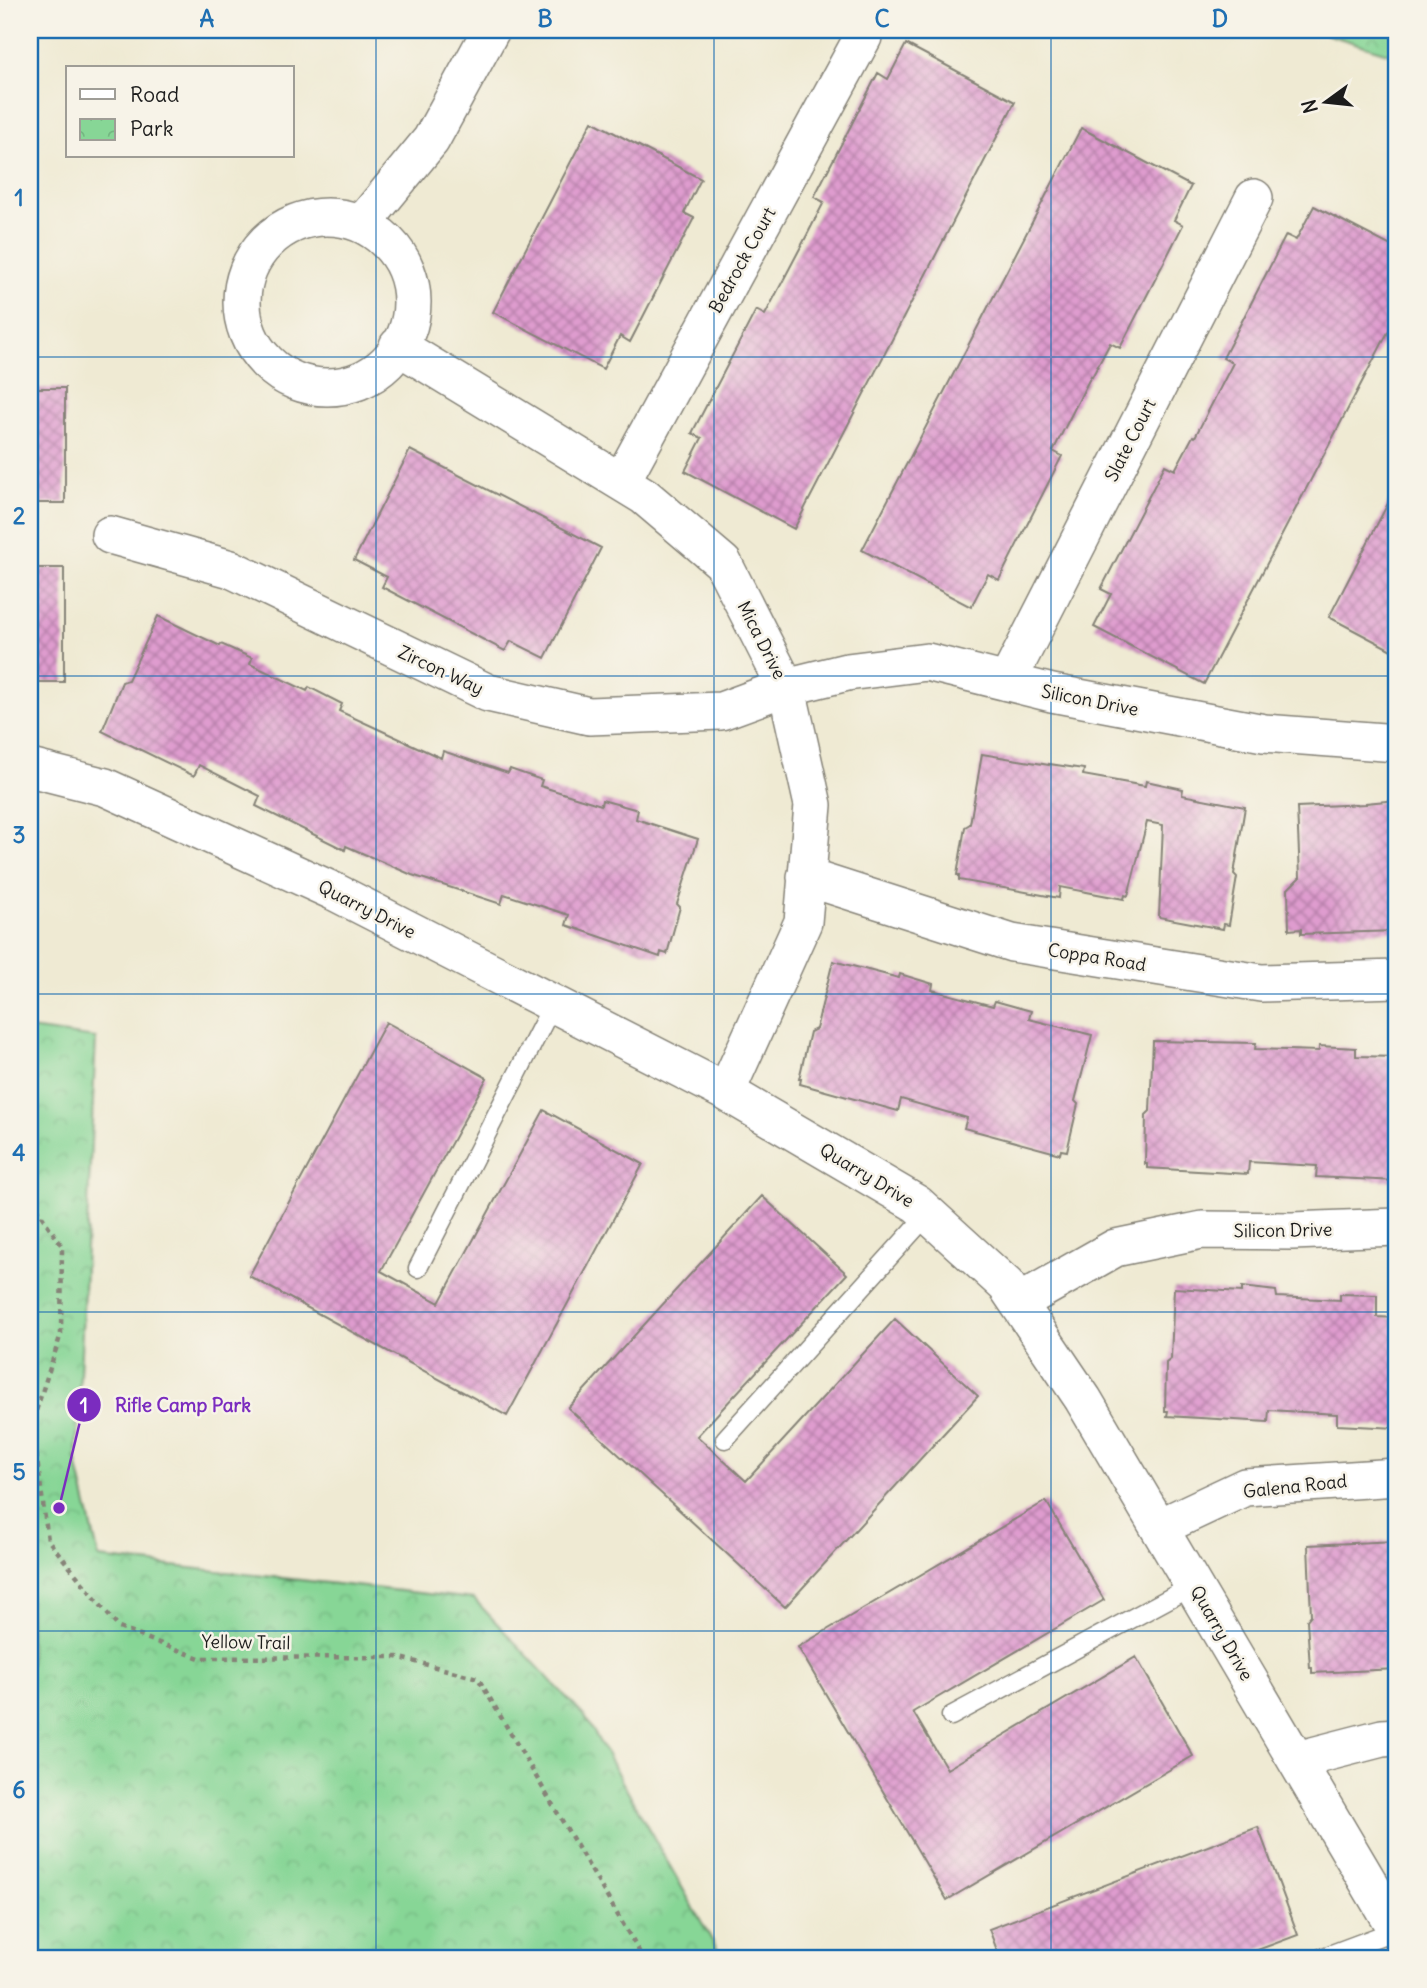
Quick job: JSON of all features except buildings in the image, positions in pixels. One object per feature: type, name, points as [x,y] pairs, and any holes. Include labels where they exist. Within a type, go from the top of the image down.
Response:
[{"type":"street","points":[[362,224],[431,140],[491,30]]},
{"type":"street","name":"Bedrock Court","points":[[621,482],[863,37]]},
{"type":"street","name":"Slate Court","points":[[1007,682],[1254,198]]},
{"type":"street","points":[[332,217],[362,224],[382,237],[400,258],[410,283],[412,310],[405,337],[388,361],[366,378],[339,387],[310,386],[283,376],[261,356],[247,331],[241,303],[246,275],[260,249],[280,230],[305,219],[332,217]]},
{"type":"street","name":"Mica Drive","points":[[398,346],[644,496],[723,563],[786,687],[813,805],[803,922],[726,1092]]},
{"type":"street","name":"Zircon Way","points":[[110,535],[231,569],[488,693],[589,716],[722,711],[786,687]]},
{"type":"street","name":"Silicon Drive","points":[[786,687],[847,672],[927,662],[1052,693],[1264,733],[1397,743]]},
{"type":"street","name":"Quarry Drive","points":[[30,768],[105,787],[332,891],[726,1092],[917,1204],[1006,1285],[1083,1399],[1397,1931]]},
{"type":"street","name":"Coppa Road","points":[[806,877],[1012,943],[1261,983],[1397,979]]},
{"type":"street","name":"Silicon Drive","points":[[1018,1303],[1115,1248],[1202,1230],[1292,1231],[1397,1227]]},
{"type":"street","name":"Galena Road","points":[[1160,1527],[1245,1487],[1397,1477]]},
{"type":"street","points":[[1297,1760],[1382,1738],[1397,1737]]},
{"type":"lane","points":[[418,1268],[553,1004]]},
{"type":"lane","points":[[725,1439],[928,1214]]},
{"type":"lane","points":[[951,1716],[1194,1585]]},
{"type":"lane","points":[[1321,1958],[1397,1931]]},
{"type":"path","name":"Yellow Trail","points":[[30,1199],[62,1246],[61,1334],[32,1423],[48,1540],[119,1628],[199,1658],[397,1657],[478,1678],[643,1958]]},
{"type":"green space","points":[[1313,30],[1397,30],[1397,56]]},
{"type":"green space","points":[[30,1029],[96,1038],[76,1458],[99,1558],[474,1599],[586,1718],[722,1958],[30,1958]]},
{"type":"place","name":"Rifle Camp Park","points":[[59,1508]]}]
